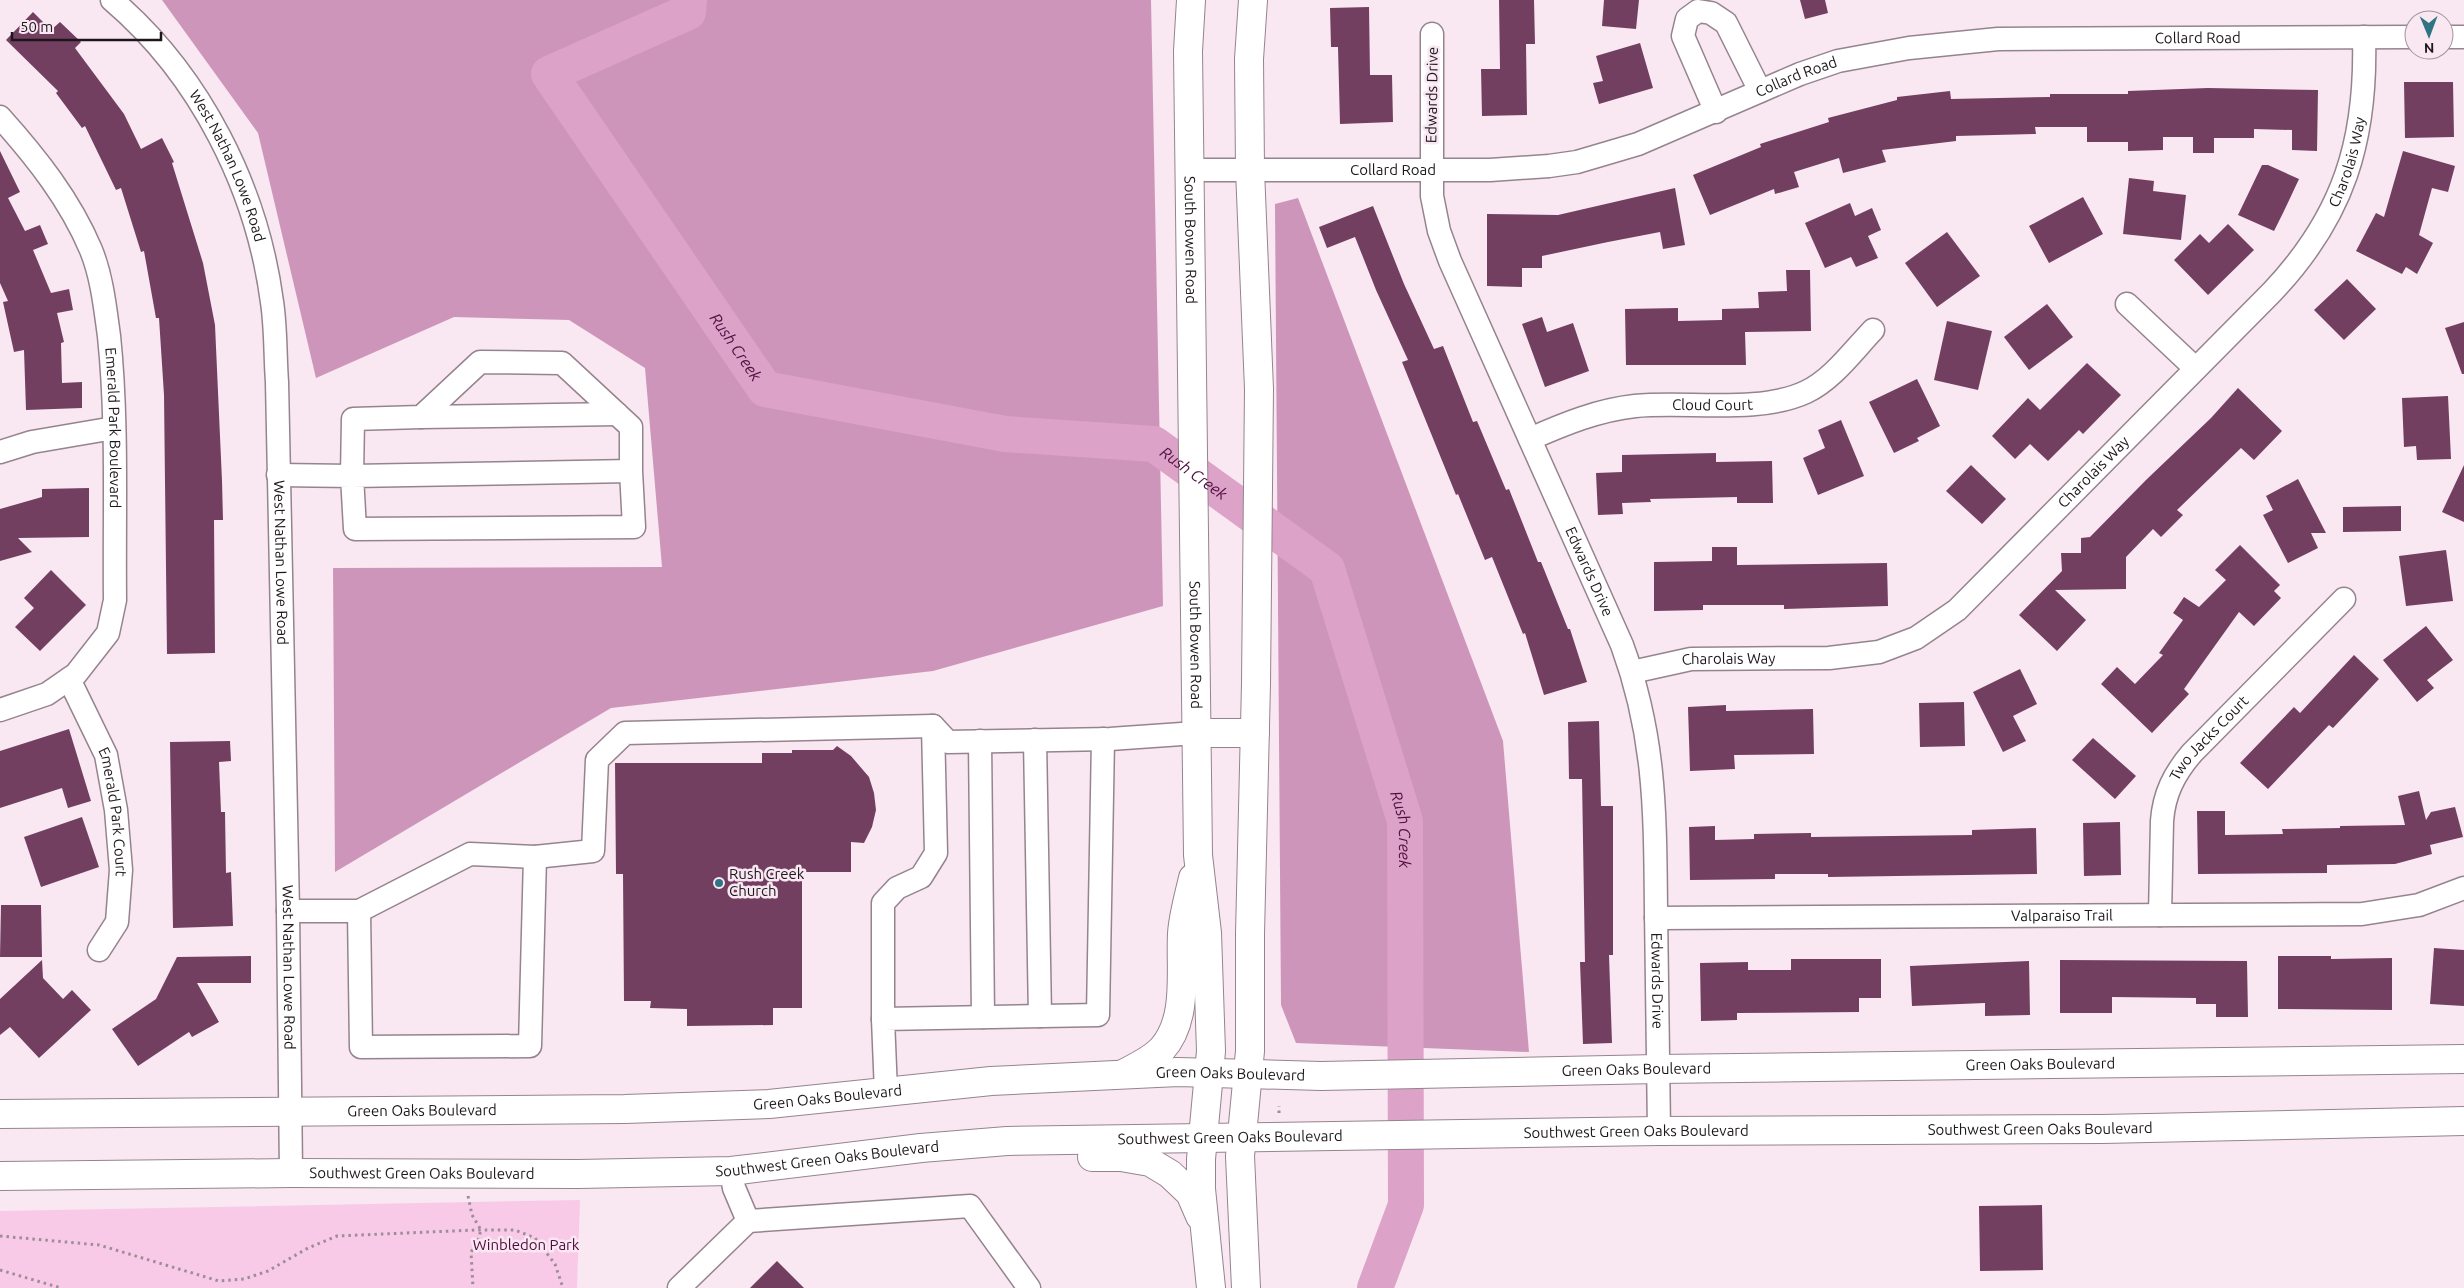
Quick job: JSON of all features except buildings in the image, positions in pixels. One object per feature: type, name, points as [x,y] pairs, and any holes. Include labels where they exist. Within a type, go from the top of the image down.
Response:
[{"type":"main road","name":"South Bowen Road","points":[[1191,0],[1188,50],[1191,170],[1198,854],[1207,932],[1211,1051],[1203,1137],[1201,1189],[1211,1288]]},
{"type":"main road","points":[[1246,1288],[1240,1156],[1250,1050],[1250,924],[1256,684],[1259,389],[1250,170],[1249,59],[1253,0]]},
{"type":"main road","points":[[1196,733],[1254,734]]},
{"type":"main road","points":[[1123,1074],[1162,1048],[1173,1029],[1182,996],[1182,933],[1198,854]]},
{"type":"main road","name":"Green Oaks Boulevard","points":[[0,1114],[625,1109],[768,1104],[991,1081],[1123,1074],[1209,1072],[1321,1076],[1658,1069],[2464,1059]]},
{"type":"main road","name":"Southwest Green Oaks Boulevard","points":[[0,1176],[578,1174],[731,1171],[921,1148],[1007,1141],[1322,1135],[2102,1129],[2464,1121]]},
{"type":"main road","points":[[921,1148],[1023,1159],[1121,1157],[1150,1162],[1170,1174],[1190,1193],[1205,1227]]},
{"type":"street","name":"West Nathan Lowe Road","points":[[112,0],[134,18],[185,80],[222,140],[248,198],[272,302],[288,911],[291,1174]]},
{"type":"street","points":[[1716,112],[1684,36],[1687,19],[1698,11],[1711,13],[1726,23],[1760,91]]},
{"type":"street","name":"Edwards Drive","points":[[1432,34],[1432,196],[1444,246],[1632,672],[1646,730],[1653,776],[1659,1132]]},
{"type":"street","name":"Charolais Way","points":[[1632,672],[1691,659],[1829,658],[1879,652],[1916,638],[1957,610],[2079,489],[2289,274],[2306,251],[2332,209],[2350,166],[2360,123],[2364,81],[2364,37]]},
{"type":"street","name":"Collard Road","points":[[1191,170],[1519,169],[1577,162],[1638,144],[1716,112],[1760,91],[1838,61],[1957,41],[1998,39],[2404,37]]},
{"type":"street","name":"Emerald Park Boulevard","points":[[0,117],[28,147],[67,203],[92,252],[104,298],[113,377],[115,600],[108,633],[76,674],[47,694],[0,710]]},
{"type":"street","points":[[2127,304],[2196,368]]},
{"type":"street","name":"Cloud Court","points":[[1530,439],[1573,420],[1613,409],[1660,405],[1764,403],[1792,397],[1818,384],[1873,330]]},
{"type":"street","points":[[421,416],[480,362],[562,363],[617,414],[631,427],[634,527],[355,530],[352,476],[353,419],[421,416],[617,414]]},
{"type":"street","points":[[0,452],[32,442],[114,428]]},
{"type":"street","points":[[278,475],[352,476],[631,471]]},
{"type":"street","name":"Two Jacks Court","points":[[2160,915],[2163,806],[2171,781],[2192,753],[2344,599]]},
{"type":"street","name":"Emerald Park Court","points":[[69,679],[106,755],[116,810],[121,870],[117,922],[99,950]]},
{"type":"street","points":[[288,911],[359,911],[470,854],[535,857],[593,851],[597,760],[625,733],[933,726],[948,742],[1103,739],[1196,733]]},
{"type":"street","points":[[886,1092],[883,1019],[883,903],[897,888],[921,877],[936,854],[933,726]]},
{"type":"street","points":[[883,1019],[1098,1015],[1103,739]]},
{"type":"street","points":[[1035,740],[1040,1016]]},
{"type":"street","points":[[980,741],[983,1017]]},
{"type":"street","points":[[359,911],[361,1047],[530,1046],[535,857]]},
{"type":"street","name":"Valparaiso Trail","points":[[1656,918],[2362,914],[2419,905],[2464,888]]},
{"type":"street","points":[[731,1171],[734,1188],[748,1221]]},
{"type":"street","points":[[679,1288],[748,1221],[970,1206],[1029,1288]]},
{"type":"path","points":[[1279,1106],[1279,1113]]},
{"type":"path","points":[[467,1188],[472,1214],[480,1230],[477,1243],[471,1252],[473,1288]]},
{"type":"path","points":[[0,1236],[99,1246],[219,1281],[244,1279],[268,1271],[308,1248],[337,1236],[515,1230],[535,1238],[555,1264],[563,1288]]},
{"type":"path","points":[[0,1270],[61,1288]]},
{"type":"green space","name":"Winbledon Park","points":[[580,1200],[577,1288],[0,1288],[0,1211]]},
{"type":"shaded area","points":[[162,0],[1151,0],[1163,606],[933,671],[611,708],[335,872],[333,568],[662,567],[645,368],[569,320],[454,317],[316,378],[258,133]]},
{"type":"shaded area","points":[[1298,198],[1503,741],[1529,1052],[1296,1043],[1281,1005],[1275,204]]},
{"type":"waterway","name":"Rush Creek","points":[[689,0],[688,12],[549,74],[765,389],[1005,434],[1154,444],[1327,569],[1405,821],[1406,1205],[1375,1288]]},
{"type":"place","name":"Rush Creek Church","points":[[719,883]]}]
